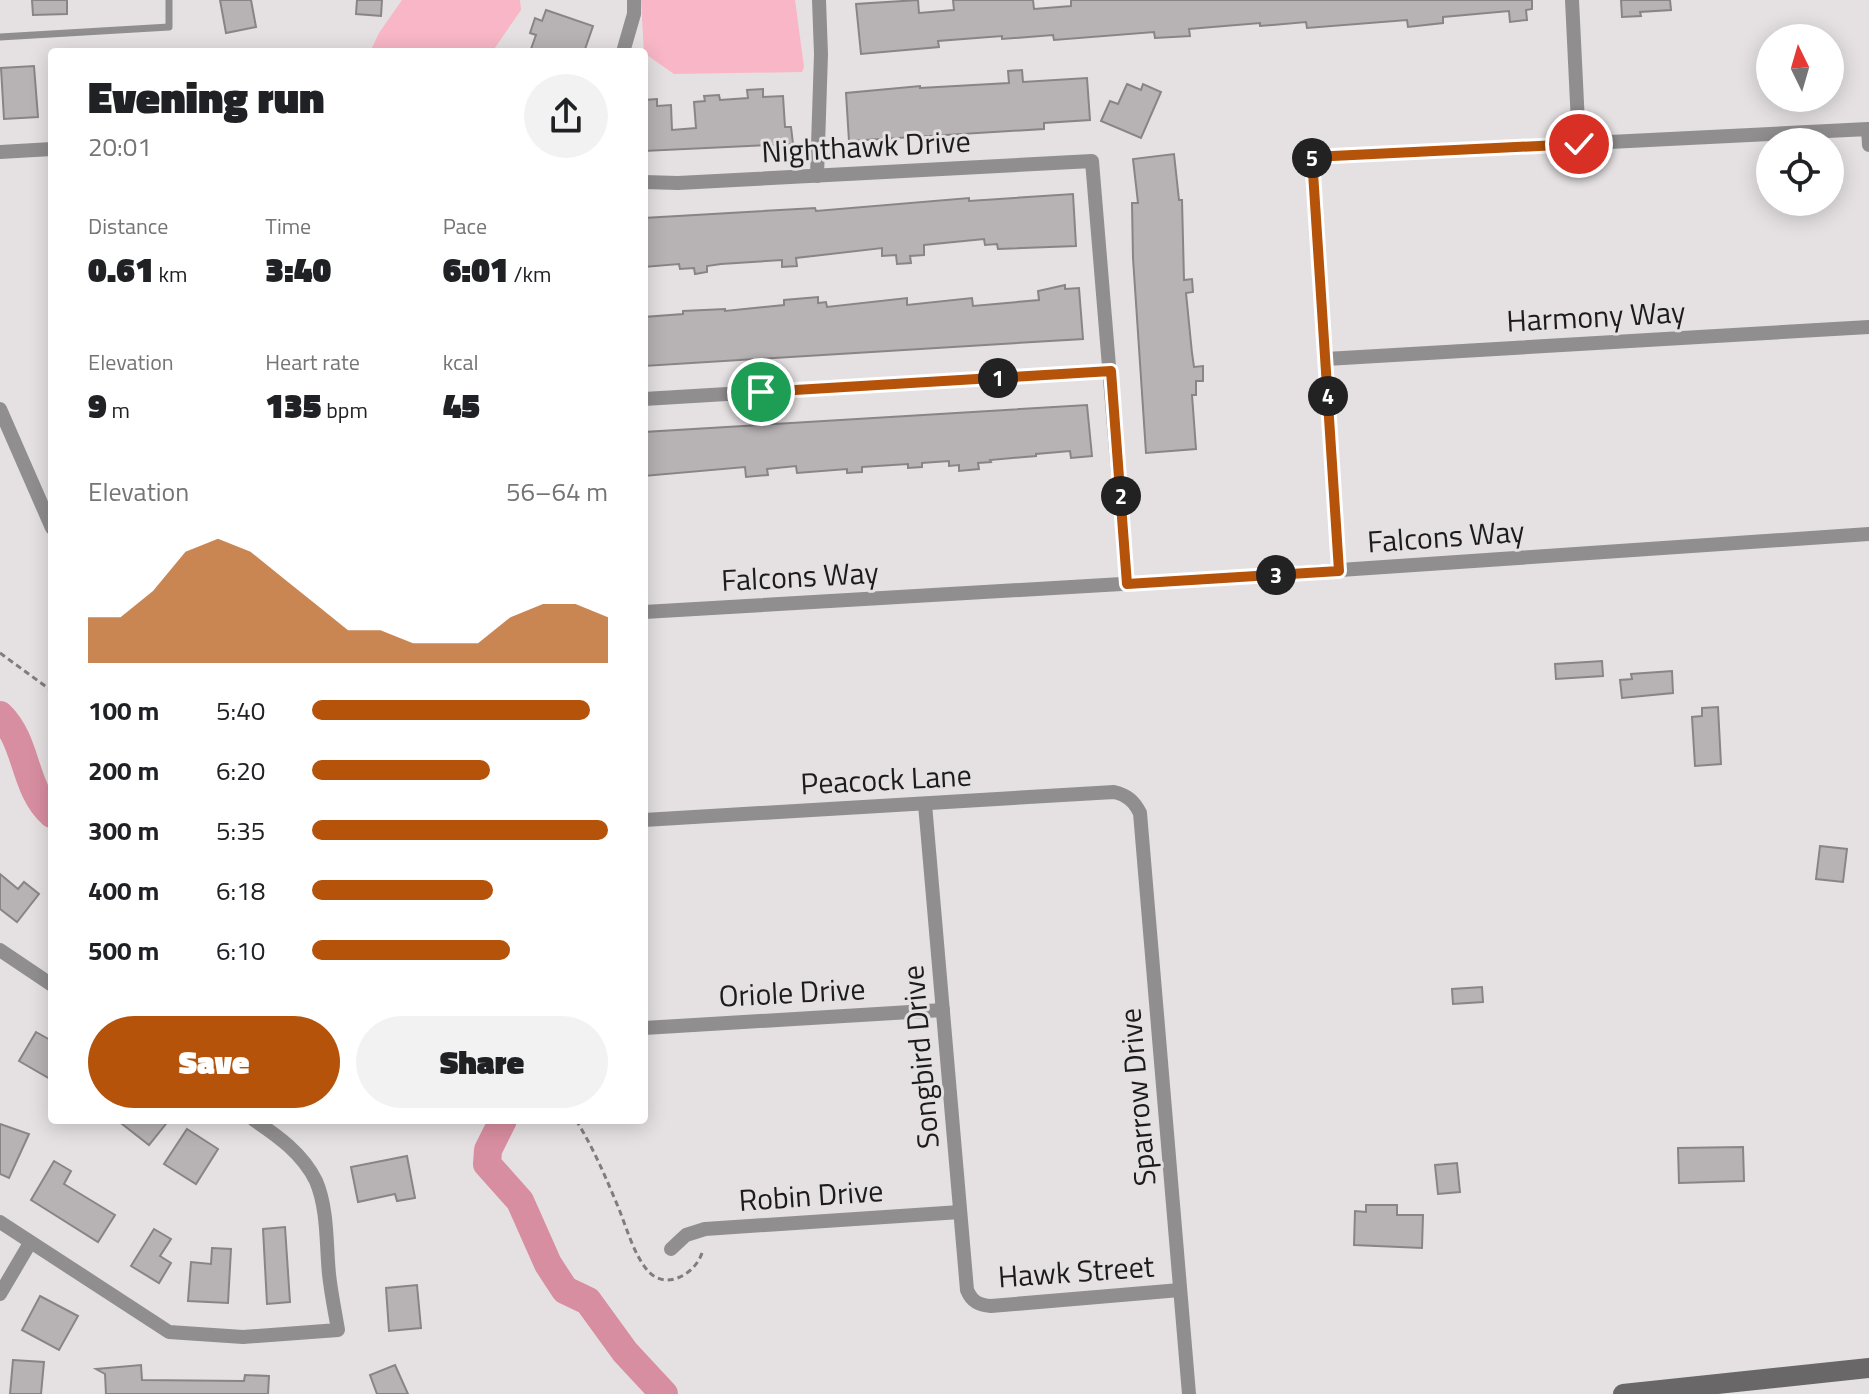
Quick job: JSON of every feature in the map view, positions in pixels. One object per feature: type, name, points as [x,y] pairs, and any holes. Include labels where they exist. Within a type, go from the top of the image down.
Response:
[{"type":"main road","points":[[1623,1394],[1869,1368]]},
{"type":"street","points":[[624,48],[634,14],[634,0]]},
{"type":"street","points":[[817,176],[821,54],[819,0]]},
{"type":"street","points":[[1572,0],[1579,144]]},
{"type":"street","points":[[1339,571],[1312,157],[1868,129],[1869,145]]},
{"type":"street","points":[[0,152],[48,149]]},
{"type":"street","name":"Nighthawk Drive","points":[[648,182],[1092,161],[1111,371]]},
{"type":"street","name":"Harmony Way","points":[[1326,359],[1869,327]]},
{"type":"street","points":[[648,399],[1111,371],[1127,584]]},
{"type":"street","points":[[0,409],[48,519]]},
{"type":"street","name":"Falcons Way","points":[[648,612],[1339,571],[1869,534]]},
{"type":"street","name":"Peacock Lane","points":[[648,820],[1114,792],[1130,799]]},
{"type":"street","name":"Sparrow Drive","points":[[1130,799],[1140,813],[1189,1394]]},
{"type":"street","name":"Songbird Drive","points":[[925,804],[967,1290],[975,1303]]},
{"type":"street","points":[[0,950],[48,982]]},
{"type":"street","name":"Oriole Drive","points":[[648,1028],[943,1010]]},
{"type":"street","points":[[0,1222],[169,1332],[243,1337],[338,1330],[323,1203],[315,1180],[303,1160],[281,1138],[260,1124]]},
{"type":"street","name":"Robin Drive","points":[[671,1249],[686,1235],[705,1229],[960,1212]]},
{"type":"street","points":[[0,1294],[30,1243]]},
{"type":"street","name":"Hawk Street","points":[[975,1303],[991,1306],[1180,1290]]},
{"type":"lane","points":[[0,37],[169,27],[169,0]]},
{"type":"path","points":[[0,653],[48,688]]},
{"type":"path","points":[[578,1124],[597,1154],[648,1271],[660,1278],[681,1277],[696,1267],[702,1253]]},
{"type":"shaded area","points":[[402,0],[520,0],[521,10],[495,48],[372,48]]},
{"type":"shaded area","points":[[641,0],[795,0],[804,67],[802,72],[674,74],[648,56],[648,48],[644,48]]},
{"type":"building","points":[[32,0],[67,0],[67,14],[33,15]]},
{"type":"building","points":[[220,0],[251,0],[256,27],[226,33]]},
{"type":"building","points":[[357,0],[382,0],[381,16],[356,14]]},
{"type":"building","points":[[918,0],[919,13],[954,10],[953,0],[1033,0],[1034,9],[1071,6],[1071,0],[1532,0],[1532,9],[1526,10],[1527,20],[1510,22],[1509,11],[1443,17],[1443,23],[1408,27],[1407,20],[1307,28],[1306,22],[1260,26],[1260,23],[1189,29],[1190,36],[1155,38],[1154,32],[1054,40],[1053,35],[1002,39],[1002,36],[938,41],[939,47],[861,54],[856,4]]},
{"type":"building","points":[[1621,0],[1670,0],[1671,10],[1640,12],[1641,16],[1622,17]]},
{"type":"building","points":[[546,10],[593,26],[585,48],[531,48],[536,35],[530,33],[535,18],[542,21]]},
{"type":"building","points":[[34,66],[38,117],[4,119],[1,68]]},
{"type":"building","points":[[1022,70],[1023,82],[1087,78],[1090,120],[1044,123],[1044,129],[849,141],[846,93],[920,86],[1009,83],[1008,71]]},
{"type":"building","points":[[1127,84],[1141,90],[1143,84],[1161,92],[1141,138],[1101,121],[1110,101],[1118,104]]},
{"type":"building","points":[[763,89],[763,97],[783,96],[785,127],[791,127],[793,144],[648,151],[648,100],[657,99],[657,106],[671,105],[672,130],[696,128],[694,102],[705,101],[704,96],[719,95],[720,100],[748,98],[747,90]]},
{"type":"building","points":[[1174,154],[1179,200],[1182,200],[1184,280],[1192,279],[1193,292],[1186,293],[1192,353],[1194,367],[1203,366],[1203,381],[1196,381],[1196,395],[1192,395],[1196,449],[1146,453],[1133,258],[1132,203],[1138,203],[1133,159]]},
{"type":"building","points":[[1073,194],[1076,246],[998,249],[997,244],[985,245],[984,239],[924,245],[924,255],[910,256],[911,263],[897,264],[896,255],[882,256],[882,248],[796,258],[797,266],[782,267],[782,260],[721,264],[707,266],[707,272],[695,274],[694,268],[680,269],[679,264],[648,267],[648,218],[815,208],[816,211],[969,198],[969,201]]},
{"type":"building","points":[[1065,285],[1065,289],[1079,288],[1083,339],[648,366],[648,317],[683,314],[683,311],[725,311],[784,305],[784,300],[818,297],[818,303],[826,302],[827,307],[907,298],[907,305],[972,298],[973,306],[1039,300],[1038,291]]},
{"type":"building","points":[[1087,405],[1092,456],[1071,458],[1070,451],[1036,454],[990,460],[978,463],[979,469],[959,471],[959,465],[949,466],[949,461],[922,463],[922,467],[908,468],[908,464],[862,467],[862,472],[847,473],[847,469],[797,473],[796,466],[767,469],[768,475],[746,477],[745,467],[648,476],[648,432]]},
{"type":"building","points":[[1602,661],[1603,676],[1556,679],[1555,664]]},
{"type":"building","points":[[1672,671],[1673,693],[1622,698],[1620,680],[1632,679],[1631,674]]},
{"type":"building","points":[[1718,707],[1721,764],[1695,766],[1692,717],[1702,716],[1702,708]]},
{"type":"building","points":[[1820,846],[1847,849],[1843,882],[1816,879]]},
{"type":"building","points":[[0,874],[18,889],[24,882],[39,894],[17,922],[0,909]]},
{"type":"building","points":[[1482,987],[1483,1002],[1453,1004],[1452,989]]},
{"type":"building","points":[[36,1032],[48,1039],[48,1078],[19,1061]]},
{"type":"building","points":[[0,1124],[29,1134],[9,1178],[0,1174]]},
{"type":"building","points":[[122,1124],[166,1124],[149,1145]]},
{"type":"building","points":[[187,1129],[218,1149],[196,1184],[164,1164]]},
{"type":"building","points":[[1743,1147],[1744,1181],[1679,1183],[1678,1148]]},
{"type":"building","points":[[407,1156],[415,1198],[397,1201],[395,1194],[358,1202],[351,1167]]},
{"type":"building","points":[[54,1161],[71,1171],[64,1184],[115,1215],[98,1242],[31,1200]]},
{"type":"building","points":[[1457,1163],[1460,1192],[1438,1194],[1435,1165]]},
{"type":"building","points":[[1366,1205],[1397,1205],[1397,1215],[1423,1215],[1422,1248],[1354,1245],[1355,1211],[1366,1212]]},
{"type":"building","points":[[285,1227],[290,1302],[267,1304],[263,1229]]},
{"type":"building","points":[[154,1229],[171,1239],[160,1256],[171,1263],[159,1283],[131,1266]]},
{"type":"building","points":[[212,1248],[231,1249],[228,1303],[188,1301],[191,1262],[211,1264]]},
{"type":"building","points":[[417,1285],[421,1328],[389,1331],[386,1288]]},
{"type":"building","points":[[40,1296],[78,1316],[59,1350],[22,1330]]},
{"type":"building","points":[[13,1360],[44,1362],[41,1394],[10,1394]]},
{"type":"building","points":[[141,1365],[142,1380],[244,1381],[245,1375],[269,1376],[268,1394],[106,1394],[105,1374],[96,1369]]},
{"type":"building","points":[[395,1365],[408,1394],[377,1394],[370,1375]]},
{"type":"waterway","points":[[0,715],[16,738],[36,791],[48,809]]},
{"type":"waterway","points":[[501,1124],[488,1150],[487,1164],[520,1201],[548,1264],[565,1290],[588,1301],[625,1352],[664,1394]]},
{"type":"route","points":[[761,392],[1111,371],[1127,584],[1339,571],[1312,157],[1579,144]]}]
